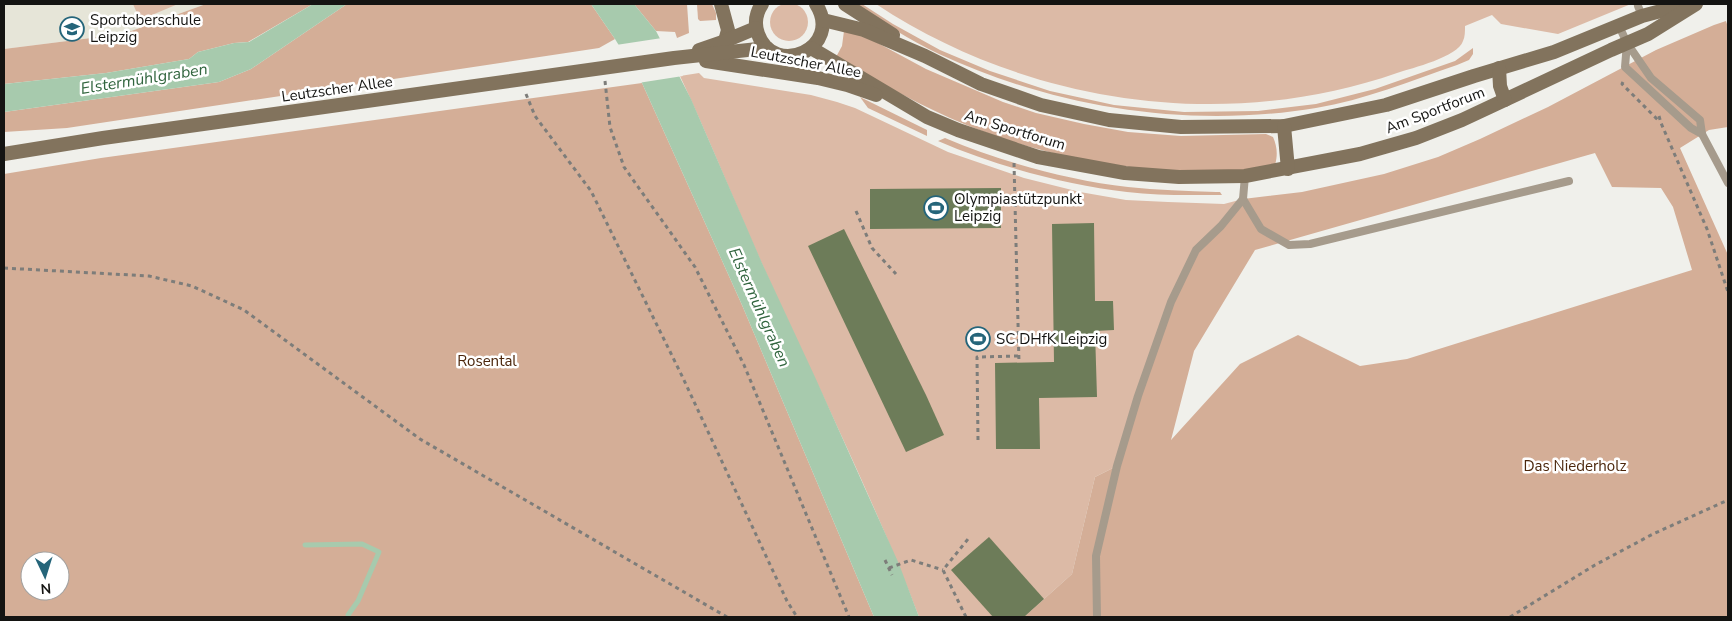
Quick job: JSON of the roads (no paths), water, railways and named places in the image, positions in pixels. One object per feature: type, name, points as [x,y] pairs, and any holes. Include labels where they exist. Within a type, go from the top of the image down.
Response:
[{"type":"main road","points":[[721,4],[728,30],[726,41]]},
{"type":"main road","points":[[759,5],[756,28],[762,42],[768,48],[785,56],[794,56],[812,48],[820,35],[823,20],[816,4]]},
{"type":"main road","name":"Am Sportforum","points":[[845,4],[925,56]]},
{"type":"main road","name":"Am Sportforum","points":[[823,20],[864,30],[925,56],[981,84],[1041,105],[1109,120],[1181,127],[1284,126],[1386,106],[1474,76],[1554,52],[1619,26],[1640,11],[1687,4]]},
{"type":"main road","name":"Am Sportforum","points":[[812,48],[927,117],[958,130],[1045,159],[1125,173],[1179,177],[1245,176],[1360,154],[1416,138],[1462,120],[1503,93],[1648,34],[1696,4]]},
{"type":"main road","name":"Leutzscher Allee","points":[[674,58],[726,41],[756,28]]},
{"type":"main road","name":"Leutzscher Allee","points":[[4,154],[628,64],[768,48]]},
{"type":"main road","name":"Leutzscher Allee","points":[[674,58],[720,62],[847,85],[866,90],[927,117]]},
{"type":"main road","name":"Am Sportforum","points":[[1499,68],[1503,93]]},
{"type":"main road","name":"Am Sportforum","points":[[1474,76],[1503,93]]},
{"type":"main road","points":[[1284,126],[1288,169]]},
{"type":"lane","points":[[1619,26],[1627,43],[1651,78],[1700,120],[1702,134],[1728,183]]},
{"type":"lane","points":[[1627,43],[1625,67],[1691,128],[1702,134]]},
{"type":"lane","points":[[1097,617],[1096,556],[1117,466],[1141,388],[1172,302],[1196,250],[1221,226],[1243,199],[1245,176]]},
{"type":"lane","points":[[1243,199],[1261,229],[1289,245],[1310,244],[1569,181]]},
{"type":"water","name":"Elstermühlgraben","points":[[313,4],[347,4],[251,69],[219,82],[4,112],[4,84],[106,73],[189,59],[198,52],[234,43],[249,42]]},
{"type":"water","name":"Elstermühlgraben","points":[[591,4],[634,4],[656,31],[691,99],[762,263],[899,564],[919,617],[874,617],[742,305],[642,83]]},
{"type":"waterway","points":[[305,545],[362,544],[379,552],[358,601],[348,615],[349,617]]},
{"type":"place","name":"Sportoberschule Leipzig","points":[[72,29]]},
{"type":"place","name":"Olympiastützpunkt Leipzig","points":[[936,208]]},
{"type":"place","name":"SC DHfK Leipzig","points":[[978,339]]},
{"type":"park label","name":"Rosental","points":[[487,361]]},
{"type":"park label","name":"Das Niederholz","points":[[1575,466]]}]
